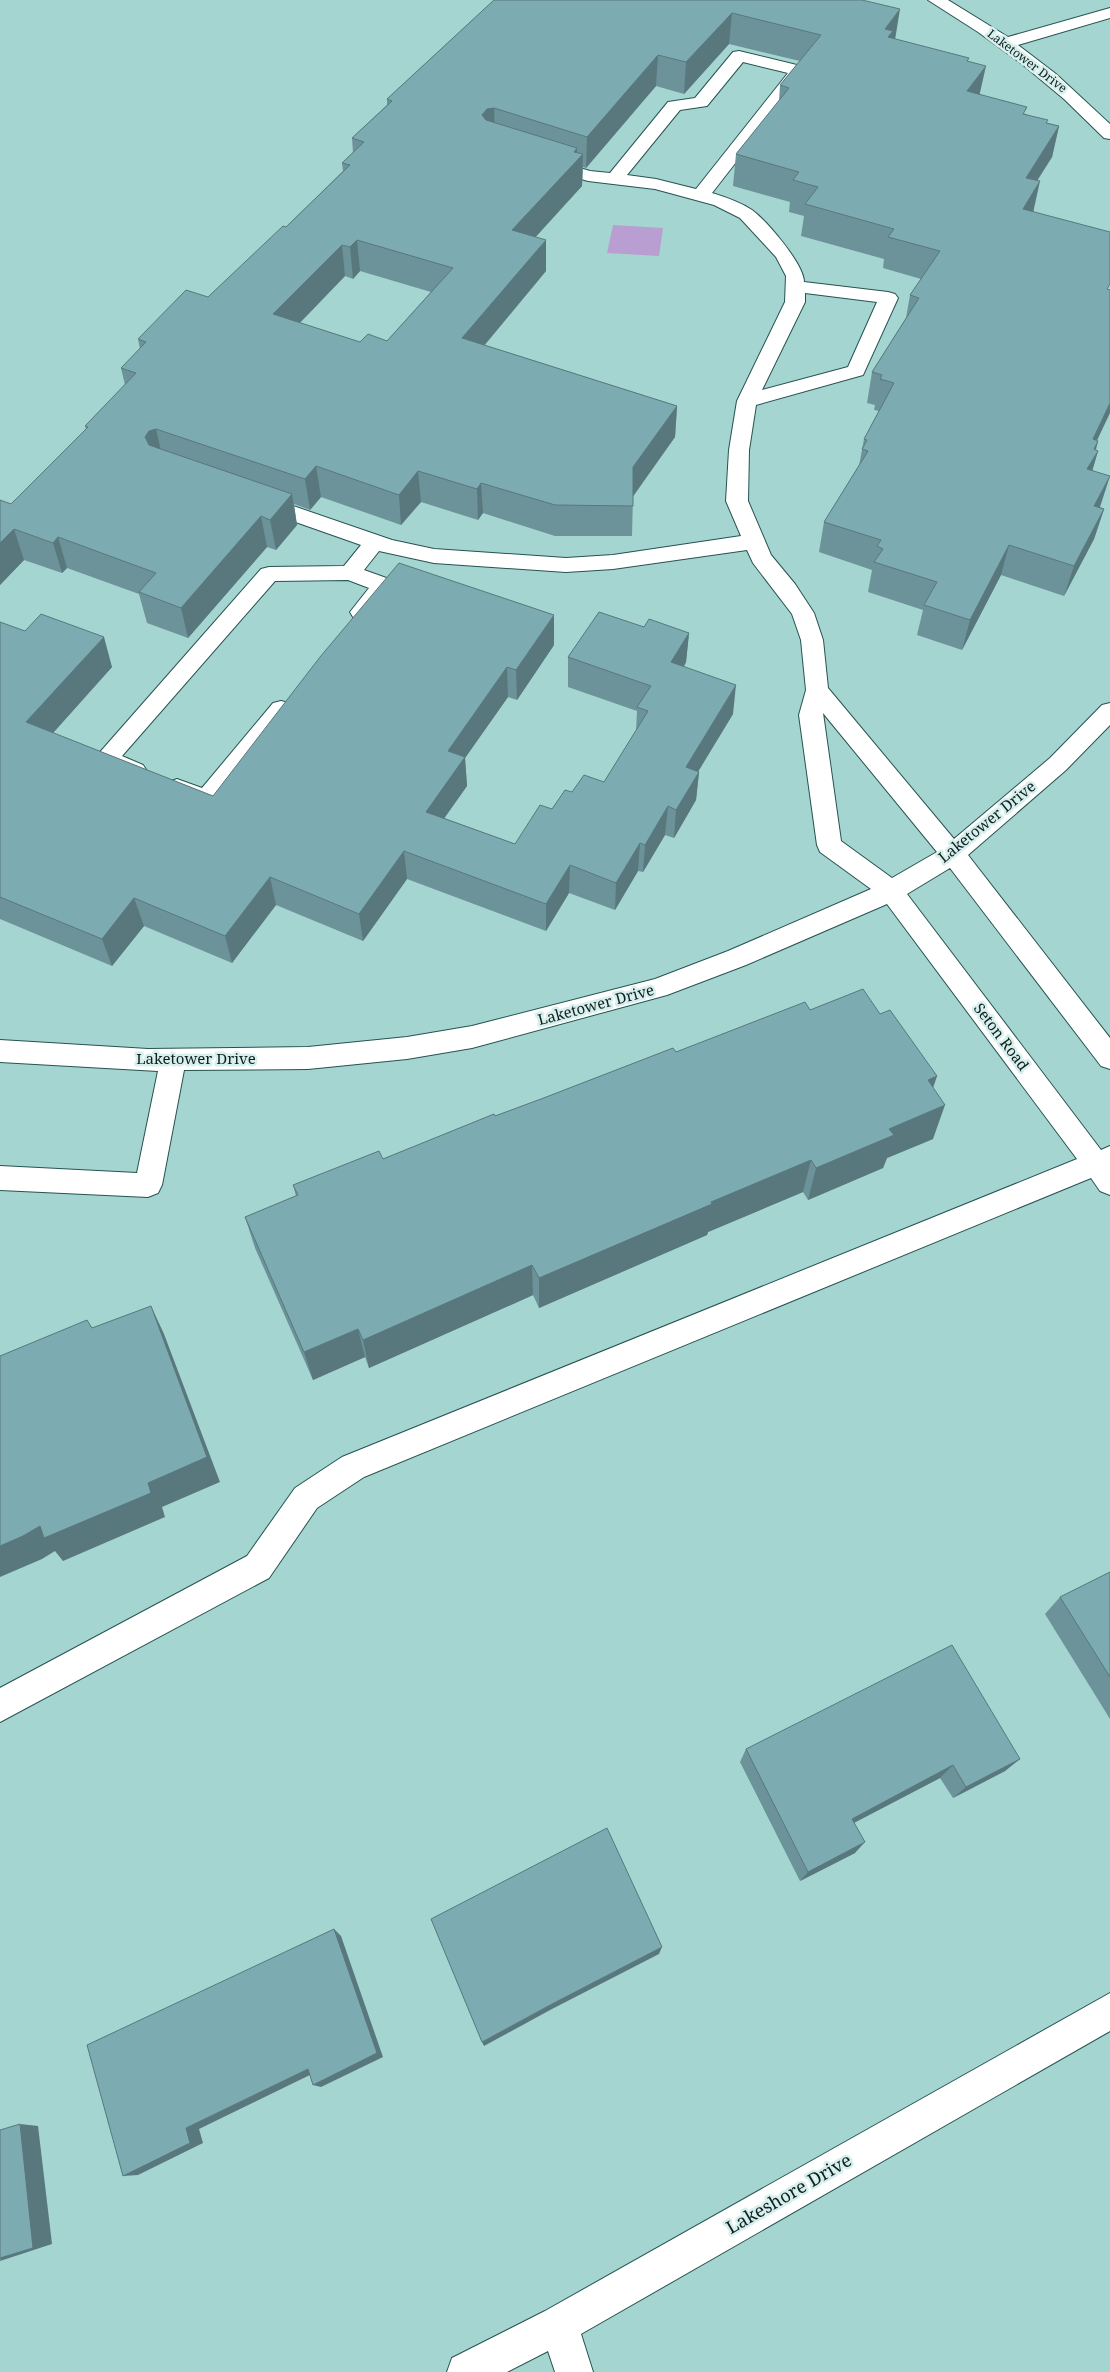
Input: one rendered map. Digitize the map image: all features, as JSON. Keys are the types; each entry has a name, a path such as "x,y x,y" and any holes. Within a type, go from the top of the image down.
{"street":[{"name":"Laketower Drive","path":"936,0 1006,43 1072,95 1110,134"},
{"path":"1006,43 1110,13"},
{"path":"615,179 674,106 701,102 739,56 799,71 700,196"},
{"path":"532,158 588,176 656,184 720,201 746,214 784,255 795,276 795,302 747,401 739,450 737,501 760,558 787,589 803,613 812,640 817,690 953,854 1110,1058"},
{"path":"747,401 856,371 888,298 795,286"},
{"path":"237,494 375,542 434,556 566,565 613,562 754,542"},
{"path":"350,573 375,542"},
{"path":"295,693 206,800 106,759 269,574 350,573 384,585 346,631"},
{"name":"Seton Road","path":"817,690 811,715 829,845 891,891 1105,1169"},
{"name":"Laketower Drive","path":"0,1051 173,1060 308,1058 407,1048 472,1037 658,988 737,958 891,891 953,854 1058,764 1110,711"},
{"path":"0,1178 148,1185 173,1060"},
{"path":"0,1706 258,1567 306,1498 352,1467 1105,1169"},
{"name":"Lakeshore Drive","path":"466,2372 559,2326 1110,2011"},
{"path":"559,2326 574,2372"}],"shaded area":[{"path":"613,225 663,228 659,256 607,253"}],"building":[{"path":"494,0 862,0 900,9 885,29 893,31 888,37 969,58 967,61 986,66 967,91 1027,107 1023,114 1048,120 1046,123 1059,126 1026,178 1040,181 1023,209 1110,232 1110,284 1107,289 1110,290 1110,403 1093,439 1098,441 1094,449 1098,451 1087,469 1110,476 1094,506 1104,509 1074,566 1009,545 970,620 924,605 937,582 874,562 883,549 877,546 881,540 824,522 868,451 862,449 867,440 864,439 894,383 880,379 882,375 872,372 919,298 910,295 940,251 888,237 894,229 805,204 818,187 793,180 799,172 736,154 789,88 780,85 821,35 732,13 686,62 658,55 587,137 494,108 487,109 482,115 486,120 577,148 574,152 583,154 512,230 546,240 462,338 677,406 633,467 633,506 555,505 481,483 477,489 418,471 399,495 316,466 305,479 156,429 149,431 145,437 149,445 292,494 270,520 261,516 181,608 139,592 156,573 58,537 53,543 14,529 0,543 0,500 11,504 88,427 85,426 136,373 121,368 146,342 138,339 186,290 208,297 283,226 286,227 350,165 342,163 364,142 352,138 392,101 387,99","holes":["357,240 453,268 387,341 368,334 360,342 273,314 342,245 350,247"]},
{"path":"399,563 554,615 516,670 507,667 448,751 465,757 426,812 515,844 540,805 552,809 565,790 572,792 584,775 604,782 648,711 637,707 651,686 568,657 599,612 644,627 649,619 689,633 671,662 736,685 686,767 699,772 676,810 668,806 645,845 640,843 616,883 570,865 546,904 404,851 359,914 270,877 225,936 134,898 102,939 0,897 0,622 25,631 41,614 104,637 26,722 213,796 320,657"},
{"path":"863,989 880,1014 890,1010 937,1076 928,1080 945,1105 889,1129 894,1135 816,1168 811,1160 539,1278 532,1265 363,1340 358,1329 304,1352 245,1217 298,1195 293,1185 379,1151 383,1159 494,1114 495,1116 673,1048 676,1052 805,1002 810,1010"},
{"path":"151,1306 207,1457 148,1483 151,1493 44,1538 40,1526 0,1546 0,1356 87,1320 92,1328"},
{"path":"1110,1572 1110,1677 1060,1597"},
{"path":"952,1645 1020,1759 966,1787 953,1765 852,1819 865,1842 808,1872 746,1749"},
{"path":"607,1828 662,1947 482,2042 431,1919"},
{"path":"334,1929 377,2053 313,2085 308,2069 186,2128 190,2143 123,2176 87,2045"},
{"path":"20,2124 33,2248 0,2258 0,2130"}]}
